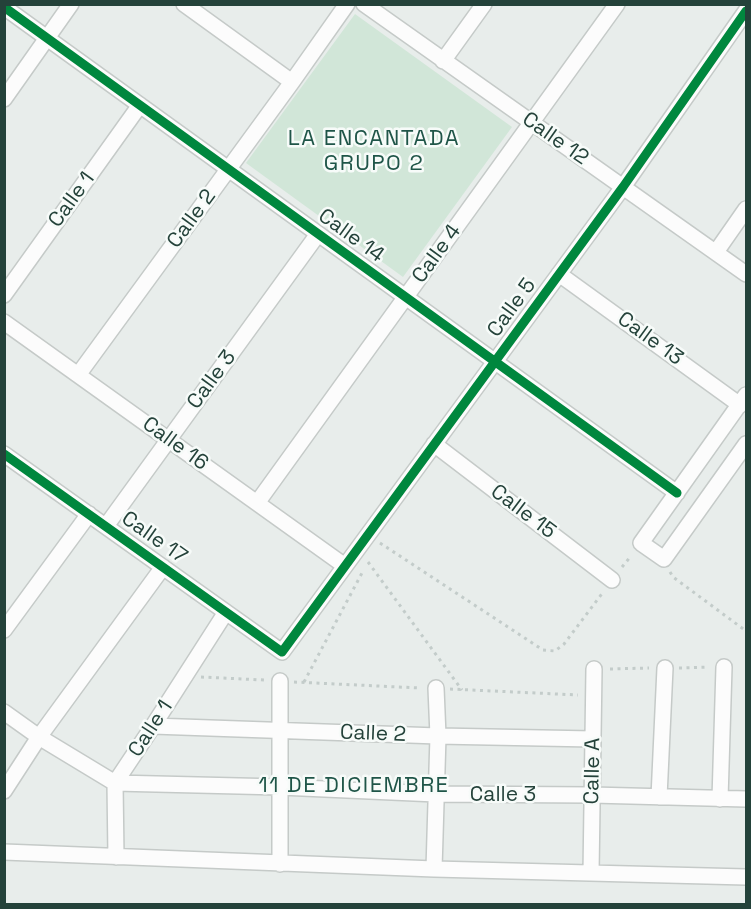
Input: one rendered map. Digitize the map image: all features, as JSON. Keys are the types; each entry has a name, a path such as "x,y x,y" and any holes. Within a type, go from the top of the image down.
{"street":[{"path":"4,99 70,4"},
{"path":"184,4 292,82"},
{"name":"Calle 2","path":"78,375 347,4"},
{"name":"Calle 12","path":"364,4 747,274"},
{"path":"443,61 484,4"},
{"name":"Calle 4","path":"257,503 617,4"},
{"name":"Calle 14","path":"4,7 677,493"},
{"name":"Calle 5","path":"282,652 623,187 747,11"},
{"name":"Calle 1","path":"4,295 140,105"},
{"path":"716,252 747,210"},
{"name":"Calle 3","path":"106,526 318,234"},
{"name":"Calle 13","path":"559,274 743,400"},
{"name":"Calle 16","path":"4,322 345,566"},
{"path":"743,400 642,543 664,559 747,444"},
{"name":"Calle 15","path":"434,444 612,580"},
{"name":"Calle 17","path":"7,462 89,514 282,652"},
{"path":"4,630 89,514"},
{"path":"4,791 39,737 163,567"},
{"name":"Calle 1","path":"115,783 226,612"},
{"path":"720,799 724,667"},
{"path":"659,797 665,668"},
{"name":"Calle A","path":"591,873 594,669"},
{"path":"280,681 280,864"},
{"path":"434,869 438,736 436,688"},
{"path":"4,711 39,737 115,783 117,857"},
{"name":"Calle 2","path":"153,726 593,739"},
{"name":"Calle 3","path":"115,783 436,794 747,799"},
{"path":"4,852 280,864 747,877"}],"path":[{"path":"368,536 543,650 555,651 564,644 642,543"},
{"path":"368,562 462,690"},
{"path":"304,682 362,572"},
{"path":"673,578 747,631"},
{"path":"185,677 594,696"}],"green space":[{"path":"355,14 512,127 403,277 246,163"}],"cycle path":[{"path":"4,7 677,493"},
{"path":"4,454 282,652 623,187 746,11"}],"district":[{"name":"LA ENCANTADA GRUPO 2","path":"374,152"},
{"name":"11 DE DICIEMBRE","path":"354,786"}]}
